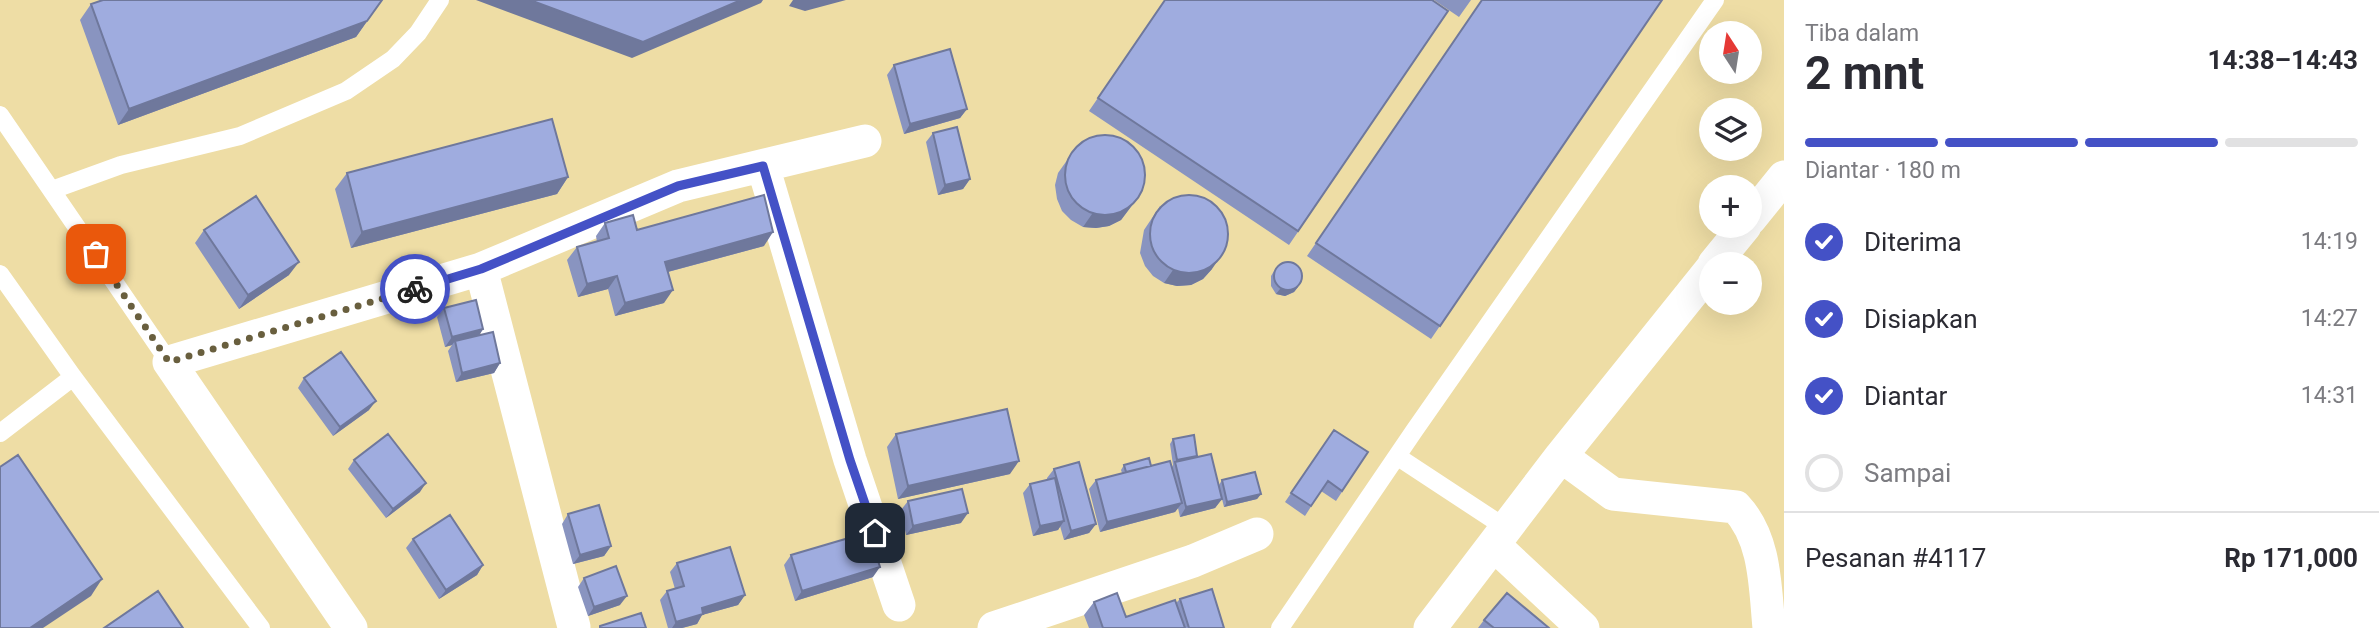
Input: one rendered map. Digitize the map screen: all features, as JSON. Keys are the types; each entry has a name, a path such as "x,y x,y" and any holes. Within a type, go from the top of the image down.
{"street":[{"path":"351,628 169,362 481,269 678,186 864,141"},
{"path":"763,166 850,460 899,605"},
{"path":"1762,204 1784,177"},
{"path":"1724,252 1735,238"},
{"path":"481,269 574,626"},
{"path":"1430,628 1561,456 1699,284"},
{"path":"1561,456 1613,494 1736,507 1748,520 1763,561 1769,628"},
{"path":"994,628 1060,617 1257,534"},
{"path":"1500,536 1583,628"}],"lane":[{"path":"52,190 121,165 240,136 346,91 393,59 418,33 440,0"},
{"path":"1280,628 1715,0"},
{"path":"0,115 169,362"},
{"path":"0,274 73,377 261,628"},
{"path":"0,433 73,377"},
{"path":"1398,457 1500,536"}],"building":[{"path":"103,0 382,0 367,21 129,109 91,4"},
{"path":"530,0 741,0 643,42"},
{"path":"1165,0 1432,0 1448,11 1298,231 1098,98"},
{"path":"1482,0 1662,0 1440,326 1316,243"},
{"path":"950,49 967,109 910,124 894,65"},
{"path":"552,119 568,177 362,232 347,173"},
{"path":"957,127 970,179 945,185 933,133"},
{"path":"1105,135 1120,138 1133,147 1142,160 1145,175 1142,190 1133,203 1120,212 1105,215 1090,212 1077,203 1068,190 1065,175 1068,160 1077,147 1090,138"},
{"path":"764,195 773,232 665,262 673,290 625,303 617,276 587,284 577,247 609,238 605,223 633,215 637,230"},
{"path":"1189,195 1204,198 1221,212 1228,234 1225,249 1211,266 1189,273 1174,270 1157,256 1150,234 1153,219 1167,202"},
{"path":"256,196 299,262 248,295 204,230"},
{"path":"1288,262 1298,266 1302,276 1298,286 1288,290 1278,286 1274,276 1278,266"},
{"path":"476,300 483,329 452,337 444,308"},
{"path":"493,332 500,363 462,373 455,341"},
{"path":"341,352 376,401 340,427 304,378"},
{"path":"1007,409 1019,461 908,486 896,434"},
{"path":"1334,430 1368,452 1342,491 1328,481 1311,506 1291,493"},
{"path":"388,434 426,483 393,509 354,460"},
{"path":"1194,435 1197,456 1177,460 1173,439"},
{"path":"1211,454 1222,499 1186,507 1175,462"},
{"path":"18,455 102,579 30,628 0,628 0,467"},
{"path":"1149,458 1151,466 1126,472 1124,465"},
{"path":"1170,461 1182,503 1107,522 1096,480"},
{"path":"1079,462 1096,524 1071,531 1054,469"},
{"path":"1255,472 1261,494 1227,502 1222,480"},
{"path":"1055,478 1064,521 1040,526 1030,484"},
{"path":"962,489 968,513 913,526 908,501"},
{"path":"599,505 611,546 580,555 568,514"},
{"path":"450,515 483,565 446,590 413,539"},
{"path":"869,532 880,567 802,591 791,555"},
{"path":"730,547 745,595 702,608 703,614 676,622 667,591 684,586 677,563"},
{"path":"616,566 627,596 594,607 584,578"},
{"path":"1212,589 1224,628 1189,628 1180,599"},
{"path":"158,591 183,628 104,628"},
{"path":"1117,593 1126,617 1175,600 1185,628 1103,628 1094,602"},
{"path":"1507,593 1549,628 1494,628 1484,620"},
{"path":"641,613 646,628 600,628 600,626"}],"way so far":[{"path":"96,254 169,362 415,289"}],"route":[{"path":"415,289 481,269 678,186 763,166 850,460 875,533"}]}
